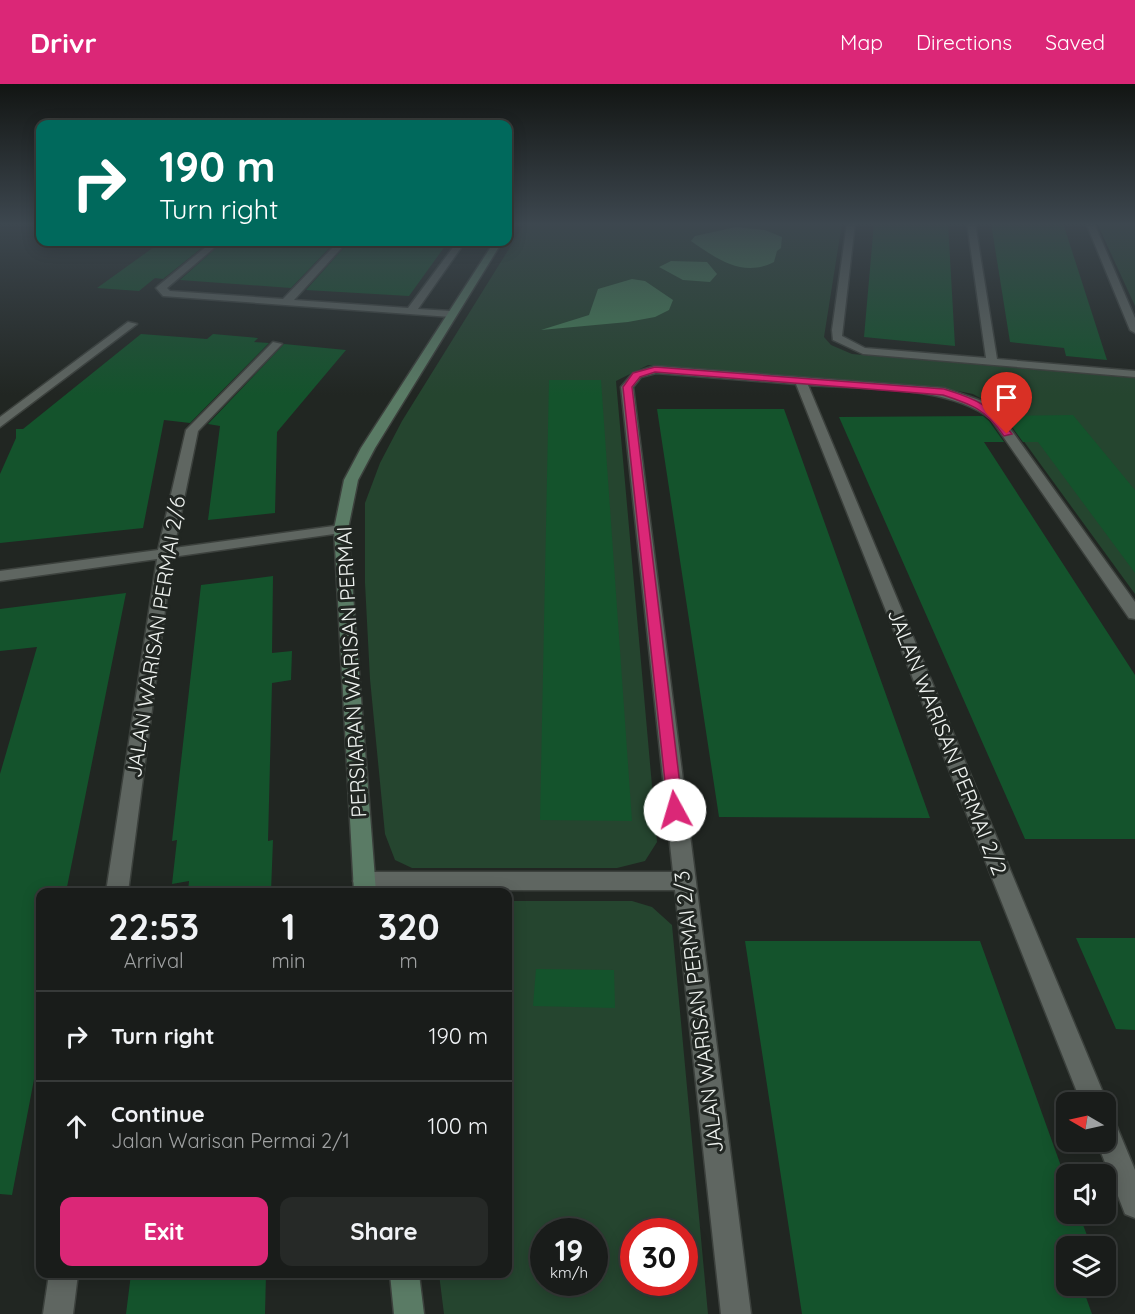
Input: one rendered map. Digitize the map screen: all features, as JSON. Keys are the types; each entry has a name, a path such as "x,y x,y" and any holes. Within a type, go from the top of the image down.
{"street":[{"path":"170,280 161,288 167,294 451,314"},
{"path":"286,302 306,280"},
{"path":"411,311 433,280"},
{"name":"PERSIARAN WARISAN PERMAI","path":"365,886 341,529 351,480 359,464 473,280"},
{"path":"844,280 837,338 863,351 1135,374"},
{"path":"980,280 992,361"},
{"path":"1114,280 1135,330"},
{"path":"0,423 132,324"},
{"name":"JALAN WARISAN PERMAI 2/6","path":"118,888 165,553 192,430 277,344"},
{"name":"JALAN WARISAN PERMAI 2/3","path":"736,1314 683,880 627,387 637,375 655,369 801,382"},
{"path":"801,382 944,392 981,405 995,416 1135,614"},
{"name":"JALAN WARISAN PERMAI 2/2","path":"801,382 1090,1092"},
{"path":"0,576 341,529"},
{"path":"365,886 683,880"},
{"path":"1114,1152 1135,1204"},
{"path":"58,1314 63,1278"},
{"path":"406,1278 410,1314"}],"shaded area":[{"path":"489,280 833,280 824,337 831,345 852,354 1135,378 1135,594 1001,410 973,394 943,388 648,365 616,381 657,842 645,861 617,868 412,868 395,860 385,834 370,679 365,583 365,503 380,463 402,421"},
{"path":"627,280 641,280 673,300 669,310 655,317 628,322 541,330 589,315 598,289"},
{"path":"1123,280 1135,280 1135,306"},
{"path":"512,901 632,901 652,907 672,925 708,1314 444,1314 440,1278 512,1278"}],"building":[{"path":"108,280 152,280 139,291 97,288"},
{"path":"186,280 298,280 291,288"},
{"path":"315,280 420,280 409,296 306,290"},
{"path":"869,280 951,280 955,346 864,337"},
{"path":"1000,280 1081,280 1107,360 1066,356 1064,348 1010,342"},
{"path":"141,334 207,339 213,334 258,338 254,342 269,343 190,423 164,420 143,528 0,543 0,474 16,438 16,429 23,429"},
{"path":"284,344 346,350 277,432 275,513 208,520 220,426 208,424"},
{"path":"549,380 601,380 632,821 540,820"},
{"path":"657,409 784,409 930,818 719,817"},
{"path":"1073,415 1135,490 1135,573 1038,442 1023,442 1004,416"},
{"path":"983,416 1004,442 984,442 1135,675 1135,839 1025,839 839,417"},
{"path":"273,576 272,653 292,651 291,680 272,683 268,841 273,840 271,888 188,888 189,881 172,884 177,840 172,841 201,585"},
{"path":"126,593 67,888 36,888 36,1069 12,1195 0,1194 0,774 37,647 0,651 0,609"},
{"path":"1076,938 1135,938 1135,1030 1116,1029"},
{"path":"745,941 980,941 1060,1164 1056,1164 1056,1224 1083,1224 1087,1236 1056,1236 1056,1296 1086,1296 1092,1314 802,1314"},
{"path":"536,969 614,970 615,1008 533,1006"},
{"path":"130,1278 266,1278 265,1314 126,1314"}],"route":[{"path":"675,810 627,387 637,375 655,369 944,392 981,405 995,416 1007,434"}]}
